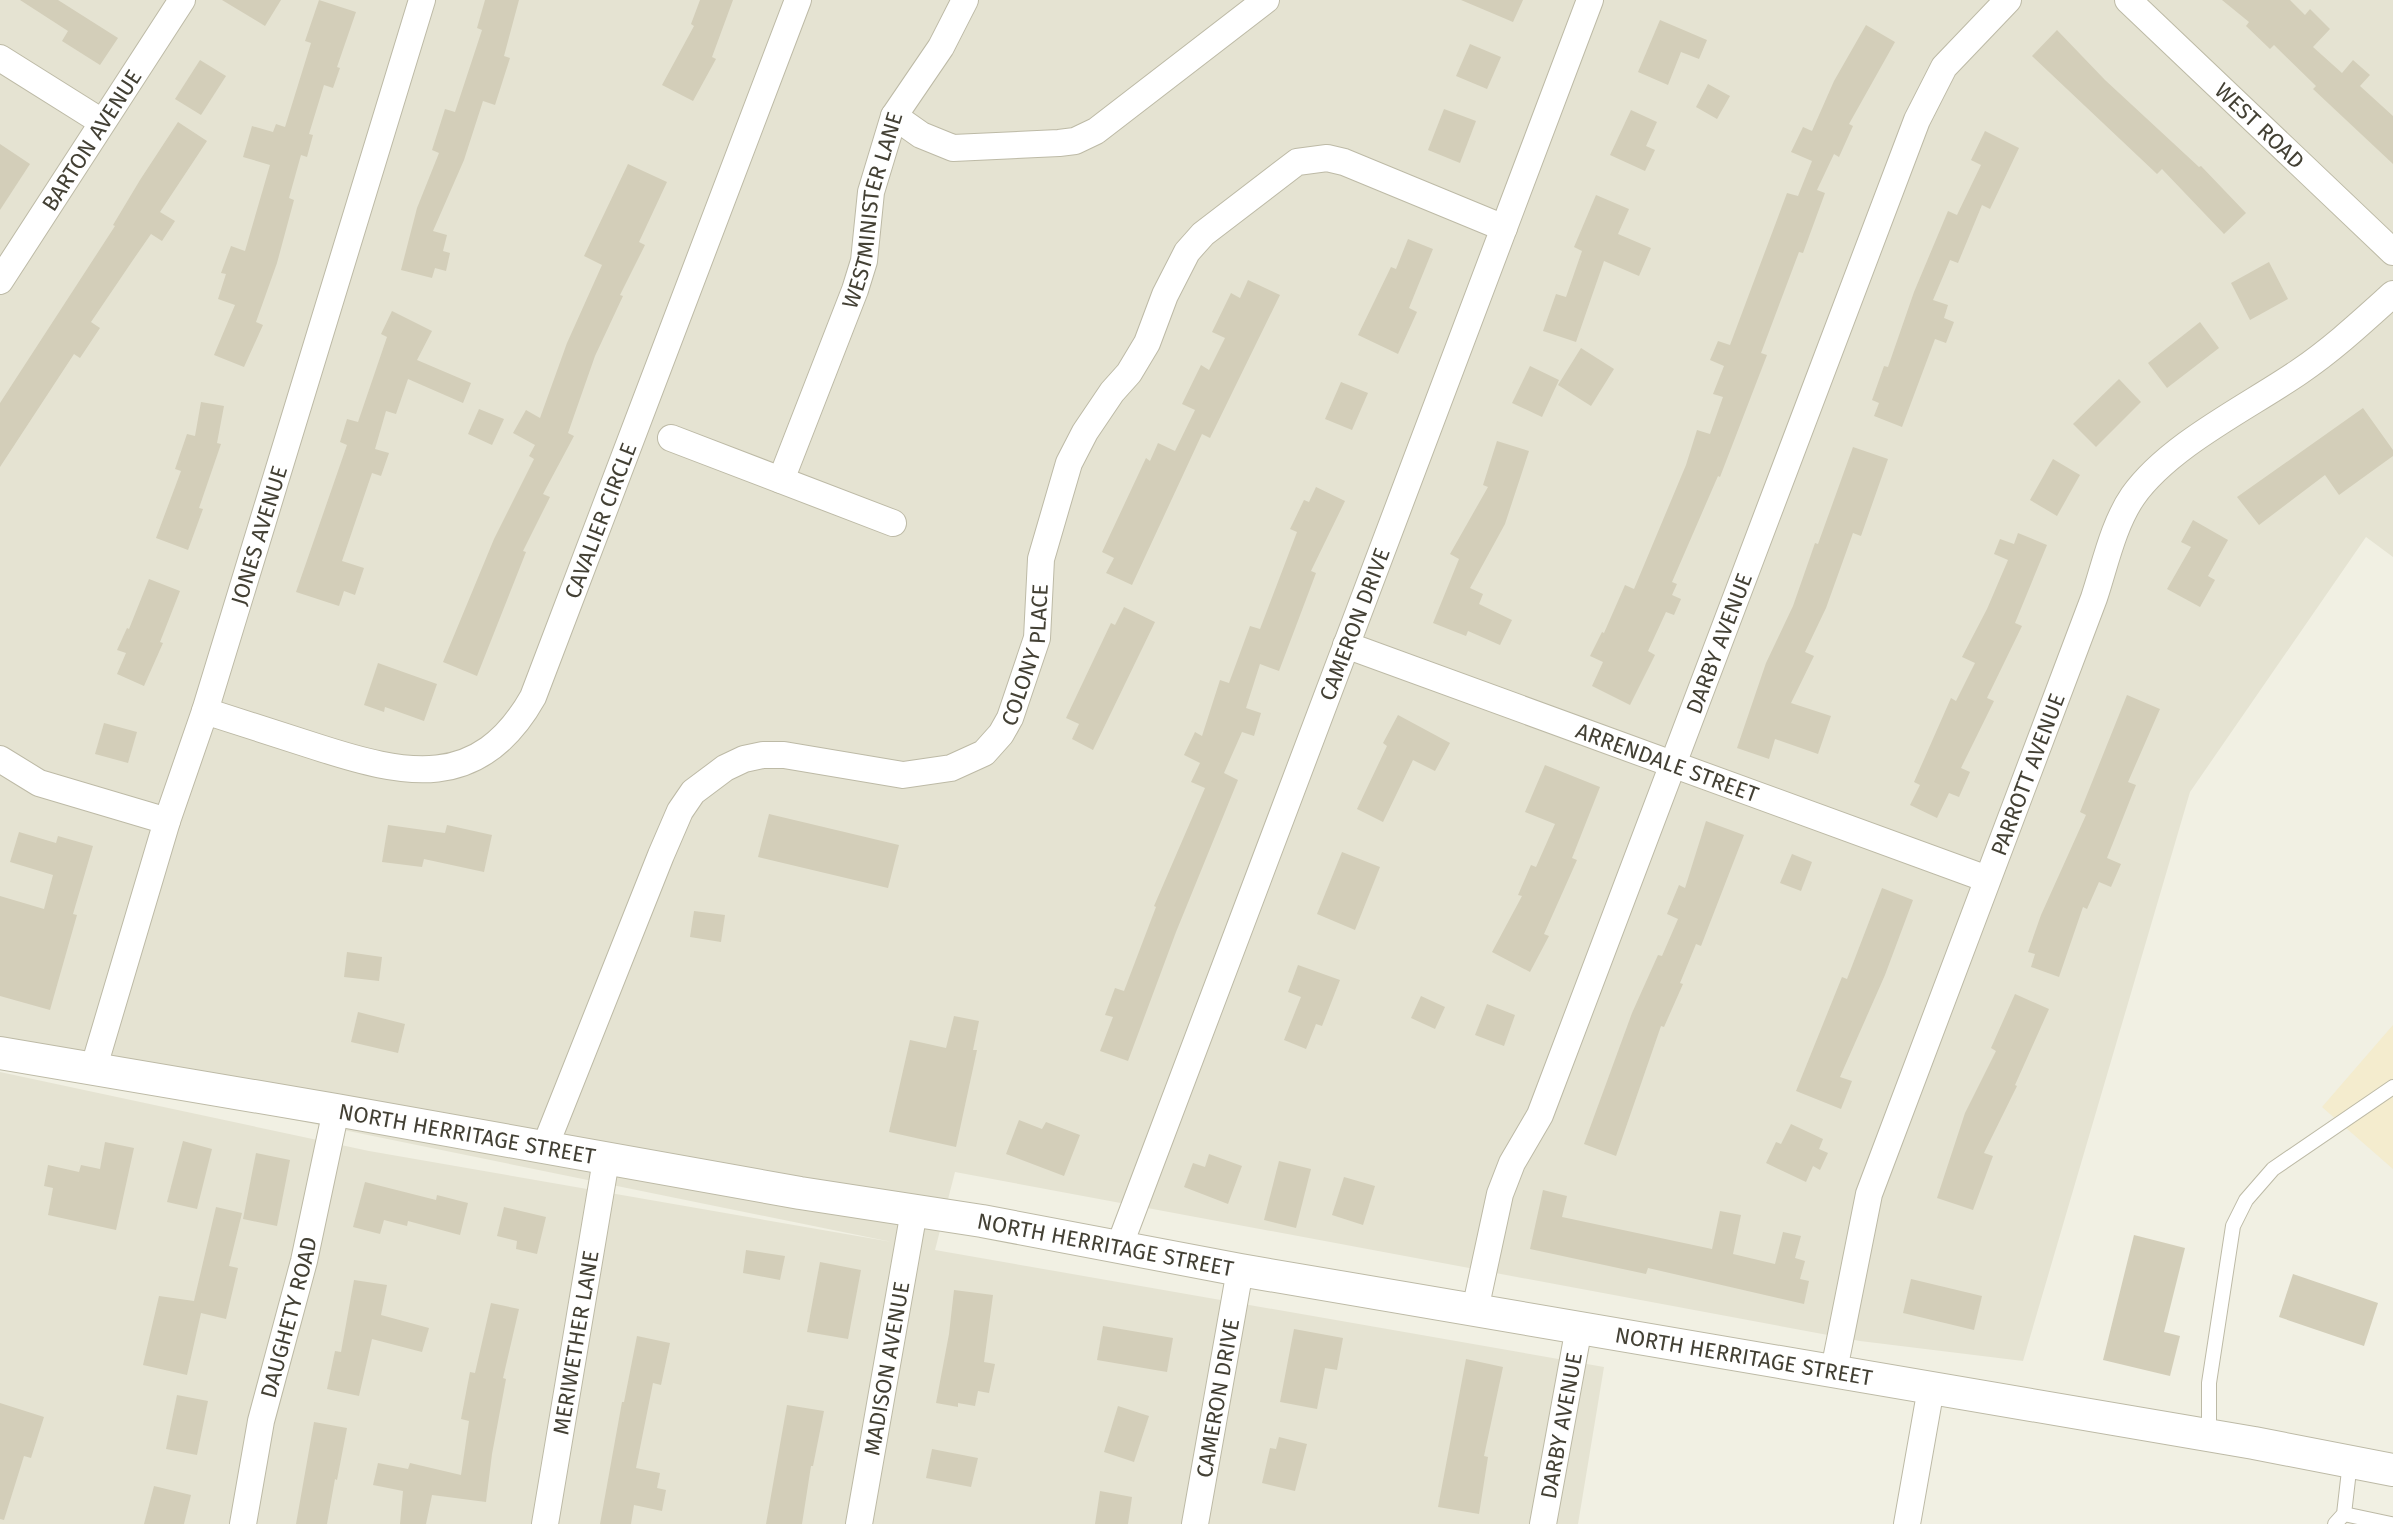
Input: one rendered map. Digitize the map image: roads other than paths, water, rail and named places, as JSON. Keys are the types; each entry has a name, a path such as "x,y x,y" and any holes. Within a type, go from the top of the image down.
{"street":[{"name":"BARTON AVENUE","path":"0,281 182,0"},
{"name":"JONES AVENUE","path":"93,1070 167,821 205,711 422,0"},
{"name":"CAVALIER CIRCLE","path":"205,711 369,763 415,771 468,760 507,734 533,697 798,0"},
{"path":"894,116 941,47 965,0"},
{"name":"WESTMINISTER LANE","path":"781,480 864,261 871,192 894,116 921,135 953,148 1075,141 1096,131 1266,0"},
{"name":"CAMERON DRIVE","path":"1119,1247 1590,0"},
{"name":"DARBY AVENUE","path":"1475,1310 1500,1194 1512,1163 1540,1115 1929,93 1944,67 2008,0"},
{"name":"WEST ROAD","path":"2128,0 2393,252"},
{"path":"0,58 102,122"},
{"name":"COLONY PLACE","path":"544,1149 661,855 680,811 693,792 725,768 763,755 784,755 903,775 928,773 968,762 984,753 1001,734 1022,685 1037,638 1041,559 1069,463 1085,432 1147,343 1176,270 1203,234 1297,162 1327,158 1344,162 1504,228"},
{"name":"PARROTT AVENUE","path":"1834,1370 1869,1194 2130,499 2162,465 2258,396 2298,373 2393,294"},
{"path":"671,438 893,523"},
{"name":"ARRENDALE STREET","path":"1346,645 1987,879"},
{"path":"0,759 39,783 167,821"},
{"name":"NORTH HERRITAGE STREET","path":"0,1053 1240,1270 1834,1370 2393,1470"},
{"name":"DAUGHETY ROAD","path":"243,1524 261,1421 304,1261 336,1110"},
{"name":"MERIWETHER LANE","path":"545,1524 606,1160"},
{"name":"MADISON AVENUE","path":"859,1524 914,1211"},
{"name":"CAMERON DRIVE","path":"1195,1524 1240,1270"},
{"name":"DARBY AVENUE","path":"1543,1524 1579,1327"},
{"path":"1907,1524 1931,1388"}],"lane":[{"path":"2210,1436 2209,1383 2233,1226 2246,1200 2273,1169 2393,1087"},
{"path":"2350,1462 2339,1519 2391,1524"}]}
